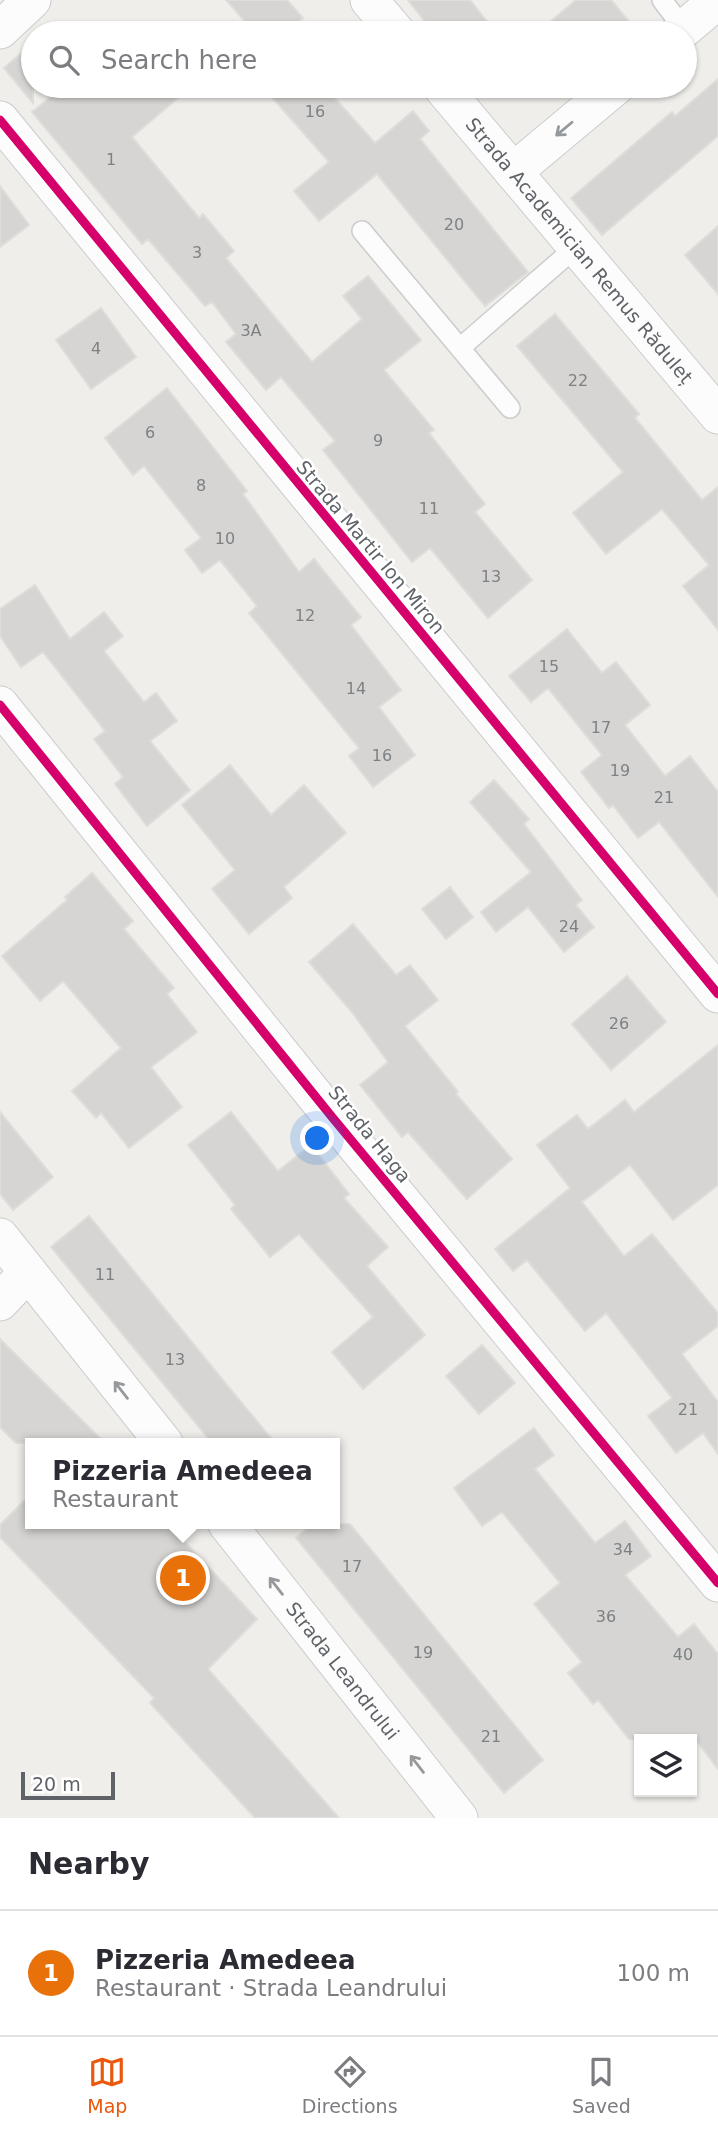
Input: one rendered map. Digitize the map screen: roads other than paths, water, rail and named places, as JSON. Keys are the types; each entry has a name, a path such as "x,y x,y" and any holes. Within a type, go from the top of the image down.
{"street":[{"path":"0,30 32,0"},
{"path":"369,0 387,21"},
{"path":"693,21 718,0"},
{"name":"Strada Academician Remus Răduleț","path":"451,98 718,415"},
{"path":"513,172 602,98"},
{"name":"Strada Martir Ion Miron","path":"0,120 718,994"},
{"name":"Strada Haga","path":"0,705 332,1116 718,1583"},
{"path":"0,1237 160,1438"},
{"path":"0,1302 28,1272"},
{"name":"Strada Leandrului","path":"231,1529 459,1818"}],"lane":[{"path":"662,0 675,21"},
{"path":"362,231 510,408"},
{"path":"460,348 576,247"}],"place":[{"name":"Pizzeria Amedeea","path":"183,1578"}]}
